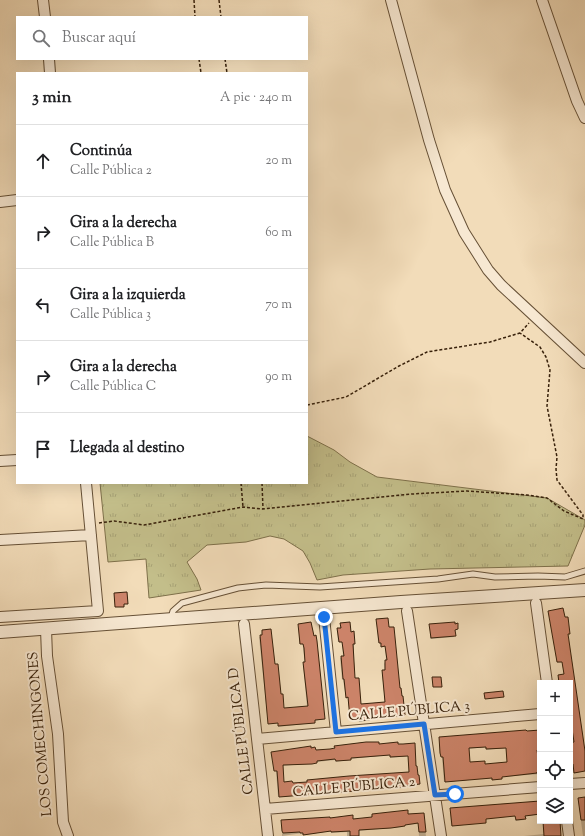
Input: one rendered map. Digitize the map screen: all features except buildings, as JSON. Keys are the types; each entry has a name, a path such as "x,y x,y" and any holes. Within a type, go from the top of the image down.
{"street":[{"path":"44,0 45,16"},
{"path":"391,0 429,140 445,190 454,212 475,252 488,270 535,317 585,363"},
{"path":"542,0 581,101 585,118"},
{"path":"49,60 50,72"},
{"path":"0,202 16,200"},
{"path":"0,461 16,460"},
{"path":"0,617 98,611 86,484"},
{"path":"0,540 91,531"},
{"path":"0,632 401,602 585,590"},
{"path":"536,603 547,680"},
{"path":"407,611 441,836"},
{"path":"324,617 336,732"},
{"name":"CALLE PÚBLICA D","path":"244,624 268,836"},
{"name":"LOS COMECHINGONES","path":"46,629 47,656 58,734 63,822 68,836"},
{"name":"CALLE PÚBLICA 3","path":"257,739 537,714"},
{"path":"573,784 585,783"},
{"name":"CALLE PÚBLICA 2","path":"265,809 537,787"},
{"path":"568,824 570,836"}],"lane":[{"path":"170,620 173,611 182,603 238,588 266,585 320,587 438,579 473,574 495,577 565,577 585,571"}],"path":[{"path":"194,0 195,16"},
{"path":"219,0 221,16"},
{"path":"199,60 201,72"},
{"path":"225,60 227,72"},
{"path":"308,405 346,397 399,366 427,352 490,342 520,333 535,317"},
{"path":"91,531 100,523 114,521 144,525 243,507 263,509 412,494 467,491 527,495 547,498 564,511 583,519 583,515 557,480 557,457 547,406 550,370 546,357 540,347 520,333"},
{"path":"241,484 243,507"},
{"path":"262,484 263,509"}],"green space":[{"path":"308,437 334,450 350,462 377,477 547,498 585,520 585,525 568,566 430,569 343,575 317,580 303,551 284,539 270,536 246,542 207,545 187,562 197,579 201,590 149,598 146,559 108,562 100,484 308,484"}],"route":[{"path":"324,617 336,732 424,724 435,795 455,794"}]}
